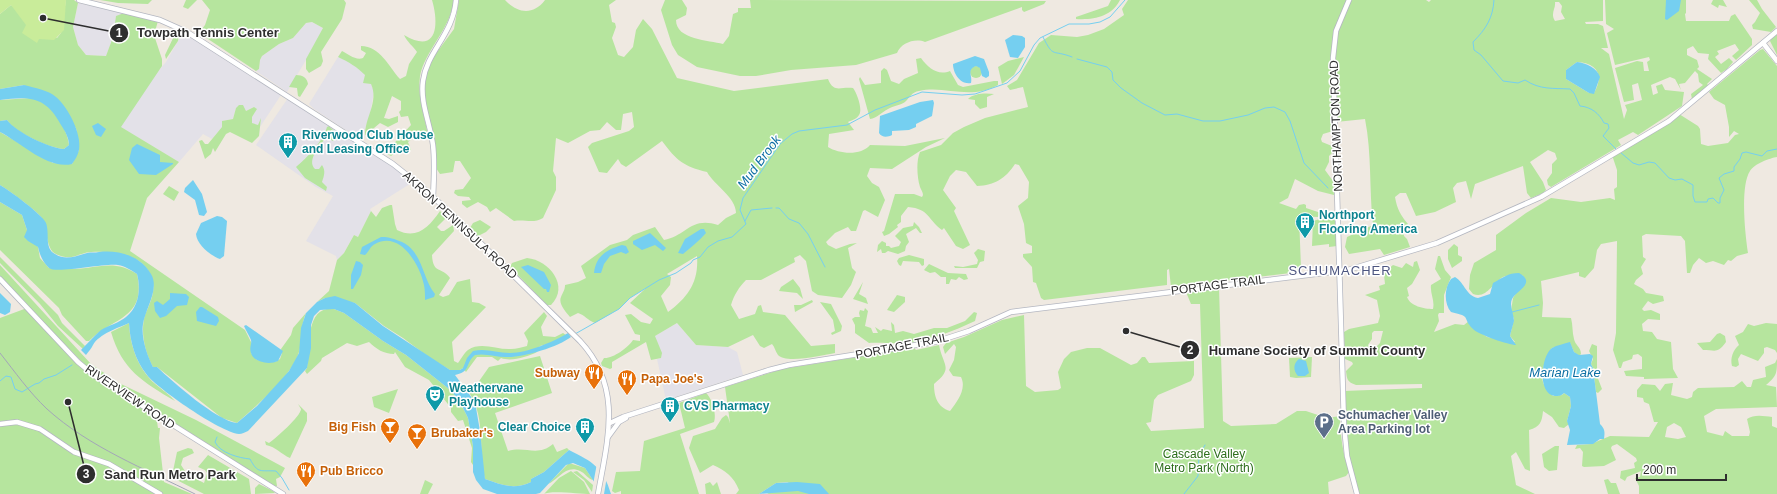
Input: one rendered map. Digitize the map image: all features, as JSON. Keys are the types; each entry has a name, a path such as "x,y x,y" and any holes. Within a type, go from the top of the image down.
{"main road":[{"name":"AKRON PENINSULA ROAD","path":"79,0 160,20 187,32 370,148 409,176 433,197 575,337 592,357 603,380 608,396 610,423 598,494"},
{"path":"433,197 434,156 423,100 423,81 429,61 452,22 456,0"},
{"name":"NORTHAMPTON ROAD","path":"1349,0 1337,26 1333,46 1346,446 1357,494"},
{"name":"PORTAGE TRAIL","path":"610,423 632,414 781,367 935,342 964,332 1003,315 1020,310 1340,271 1427,246 1470,230 1541,197 1624,148 1679,114 1777,31"},
{"path":"1763,43 1777,61"},
{"name":"RIVERVIEW ROAD","path":"0,279 86,369 218,455 283,494"},
{"path":"607,438 619,422 632,414"},
{"path":"0,424 17,422 40,429 74,452 106,463 160,494"}],"shaded area":[{"path":"78,3 124,13 117,20 106,56 86,55 78,45 73,27"},
{"path":"312,22 323,28 316,43 287,92 256,71 259,69 262,56 279,44 293,38 306,23"},
{"path":"183,32 281,95 260,127 261,119 258,125 252,124 252,117 256,109 254,107 246,111 236,108 233,119 222,121 222,127 212,139 203,134 179,162 120,127 152,78 166,62"},
{"path":"338,57 352,63 361,71 365,75 366,83 371,84 374,91 370,115 361,140 314,109 309,104"},
{"path":"288,98 407,176 413,182 370,209 371,211 358,237 354,235 344,253 337,260 336,256 306,241 333,196 316,187 256,145"},
{"path":"677,323 696,345 728,347 737,352 743,375 666,400 657,359 661,358 655,336"}],"green space":[{"path":"0,0 66,0 64,30 54,40 39,39 37,43 22,33 26,25 11,5 0,14"},
{"path":"66,0 74,0 78,3 73,27 78,45 86,55 106,56 113,37 116,16 124,13 158,21 154,35 162,59 162,66 121,127 179,162 147,198 130,251 245,330 251,342 251,353 257,360 275,362 280,359 282,353 281,349 291,335 293,328 306,313 299,352 289,371 272,390 237,423 222,418 157,367 153,367 144,342 143,328 145,315 153,291 153,283 150,273 144,265 137,260 119,253 91,252 70,257 56,254 50,248 41,217 28,205 0,185 0,132 53,163 72,164 79,150 76,128 24,85 0,89 0,14 11,5 57,38 61,33"},
{"path":"100,0 152,0 148,4 118,3"},
{"path":"186,0 197,0 188,9 183,7"},
{"path":"202,0 344,0 346,3 342,19 321,52 323,61 321,66 309,73 306,69 306,59 323,28 312,22 306,23 293,38 279,44 262,56 259,69 256,71 199,33 205,25 210,10"},
{"path":"432,0 454,0 448,21 427,57 420,76 420,99 428,136 421,132 408,142 411,150 408,151 403,147 391,156 385,153 411,125 408,116 401,117 399,112 401,110 401,101 392,96 384,118 389,119 398,116 398,122 388,127 380,123 368,133 370,136 365,135 367,122 373,103 373,91 371,84 363,83 365,75 353,65 338,57 342,51 355,58 363,58 366,53 361,50 361,46 368,47 374,49 384,58 400,79 406,76 409,64 417,52 404,35 415,40 424,41 430,39 435,27"},
{"path":"459,0 505,0 515,8 525,11 535,9 545,0 616,0 609,5 612,22 615,23 616,27 612,38 618,55 624,57 633,47 636,30 643,19 652,29 677,78 734,91 828,79 830,84 835,88 853,88 859,102 860,109 860,113 857,118 848,122 854,130 829,134 828,147 838,151 850,153 866,149 870,145 905,146 945,138 926,147 892,169 870,168 867,176 872,183 879,187 885,200 878,217 865,210 863,211 856,231 851,231 848,227 835,233 826,242 828,245 836,249 857,243 848,248 852,268 856,272 851,285 842,298 818,295 812,291 806,261 800,255 794,258 795,262 761,280 746,280 735,295 731,305 739,319 755,314 758,306 761,305 763,312 785,315 811,346 835,344 835,353 796,359 782,358 778,355 772,344 764,348 760,346 753,335 728,347 696,345 677,323 655,336 662,353 661,358 651,360 646,342 612,362 612,368 610,369 602,366 601,363 604,358 611,357 620,352 633,340 640,341 640,335 635,334 625,315 631,314 641,322 650,324 653,319 630,303 646,288 630,298 619,309 595,323 578,313 570,317 566,313 560,300 565,285 578,282 586,278 581,266 610,245 627,240 633,235 655,227 664,240 672,238 701,223 718,225 726,218 736,213 735,207 729,196 714,182 707,172 681,162 662,141 626,167 621,164 618,159 607,173 599,172 588,147 592,143 629,131 634,127 632,112 623,114 621,130 616,130 607,122 600,130 590,131 568,143 556,138 553,171 556,177 556,190 543,218 536,221 514,221 496,208 490,212 487,207 478,202 467,208 462,204 462,201 471,200 469,197 458,196 454,193 455,190 463,189 471,178 460,161 455,161 453,172 440,174 436,168 423,88 429,63 454,29","holes":["697,256 696,274 691,288 681,301 668,312 661,296 670,285 671,277 667,274"]},
{"path":"665,0 682,0 687,8 686,15 676,20 677,27 681,32 694,38 723,44 729,36 733,14 738,12 738,8 751,8 750,0 1046,1 1044,4 1024,12 1022,7 925,42 909,42 902,46 897,53 856,65 791,70 756,76 740,76 697,67 678,55 672,45 661,10"},
{"path":"1111,0 1120,0 1107,14 1089,19 1076,19 1076,17 1108,6"},
{"path":"1128,0 1426,0 1429,2 1431,0 1603,0 1603,21 1585,22 1586,24 1598,24 1603,26 1608,48 1601,48 1609,54 1624,119 1627,110 1625,105 1642,100 1638,83 1632,85 1634,100 1624,102 1615,68 1637,61 1643,62 1644,71 1649,71 1647,62 1650,60 1649,57 1615,65 1607,33 1614,29 1606,24 1605,0 1686,0 1686,21 1729,21 1731,16 1735,14 1752,39 1752,45 1736,60 1732,56 1739,50 1735,44 1717,51 1719,54 1715,57 1721,64 1729,58 1733,62 1721,73 1708,59 1709,54 1698,53 1693,46 1687,49 1687,55 1697,60 1699,67 1697,69 1712,79 1707,84 1709,86 1692,99 1691,94 1703,85 1699,82 1698,74 1695,71 1685,83 1679,84 1681,90 1675,79 1670,77 1651,85 1653,95 1658,93 1656,86 1662,84 1665,90 1684,92 1682,106 1638,135 1633,132 1618,140 1621,145 1551,187 1548,185 1547,180 1552,173 1552,164 1557,159 1555,153 1548,150 1530,162 1543,182 1546,190 1543,193 1531,198 1527,193 1523,166 1475,184 1471,199 1466,181 1457,183 1453,188 1456,202 1435,212 1416,216 1406,193 1400,193 1395,197 1400,212 1408,224 1404,231 1404,236 1410,247 1384,255 1380,249 1349,254 1345,247 1347,237 1373,225 1369,145 1365,119 1336,122 1333,131 1323,134 1321,139 1322,142 1332,146 1332,153 1329,156 1329,162 1325,170 1333,181 1334,195 1318,191 1295,179 1288,198 1279,203 1296,209 1299,205 1304,204 1306,205 1306,208 1321,213 1318,217 1299,216 1301,268 1299,272 1171,287 1169,269 1167,270 1167,285 1044,300 1041,298 1036,283 1033,282 1032,267 1023,257 1023,254 1032,253 1032,246 1026,243 1024,224 1018,206 1028,198 1029,182 1019,165 1015,164 1007,174 994,183 989,184 977,186 966,172 956,170 950,176 943,190 956,208 954,211 970,245 963,249 956,246 944,228 942,230 928,215 915,208 908,207 901,216 901,222 897,225 898,227 884,236 882,232 884,231 895,194 914,194 922,197 923,195 919,183 917,164 920,152 941,145 953,133 985,118 1028,107 1023,87 1010,90 1007,86 1017,80 1039,43 1051,35 1077,37 1088,35 1104,29 1124,15 1122,9","holes":["1555,2 1559,2 1562,6 1561,12 1565,19 1555,21 1553,16","1577,62 1590,65 1597,72 1599,81 1594,93 1589,93 1566,79 1566,70"]},
{"path":"1713,0 1723,0 1727,7 1719,5 1718,8 1711,4"},
{"path":"1749,0 1757,0 1776,27 1771,32 1753,29 1752,25 1760,13"},
{"path":"176,32 179,36 178,41 166,59 165,55"},
{"path":"1777,33 1777,55 1770,41"},
{"path":"1763,49 1777,66 1777,157 1766,160 1752,168 1747,178 1744,210 1748,253 1737,256 1731,261 1728,260 1724,265 1713,261 1706,263 1699,258 1693,265 1690,273 1687,273 1685,241 1681,236 1646,234 1642,236 1643,257 1646,259 1641,267 1643,274 1634,284 1643,289 1646,293 1663,296 1664,301 1653,304 1648,301 1642,309 1644,311 1651,310 1660,314 1660,320 1648,319 1642,324 1643,331 1652,332 1657,339 1671,342 1673,369 1678,378 1644,379 1644,377 1626,376 1624,371 1642,369 1642,357 1638,354 1633,355 1632,359 1623,362 1621,368 1619,368 1613,350 1616,333 1617,241 1601,244 1597,250 1594,268 1585,278 1579,276 1579,272 1541,281 1543,303 1542,317 1571,318 1574,339 1581,354 1579,356 1574,352 1570,343 1552,348 1543,370 1542,379 1546,388 1553,396 1562,395 1564,393 1570,397 1571,406 1567,421 1569,424 1564,428 1559,427 1552,417 1543,411 1540,424 1529,430 1530,471 1525,469 1516,452 1511,456 1516,485 1535,494 1357,494 1347,456 1344,391 1422,388 1422,384 1356,385 1351,383 1347,378 1346,371 1353,364 1345,359 1344,332 1349,329 1378,323 1380,316 1377,300 1365,295 1380,290 1379,286 1385,284 1383,266 1388,269 1393,265 1402,268 1406,263 1413,267 1414,262 1417,261 1420,270 1412,284 1407,288 1409,296 1407,297 1414,305 1422,308 1433,309 1431,285 1441,279 1435,269 1438,256 1440,256 1445,270 1451,277 1444,295 1444,313 1439,313 1439,321 1434,332 1455,324 1464,325 1469,321 1469,324 1487,337 1515,342 1510,336 1514,319 1511,311 1513,298 1525,279 1522,275 1510,275 1503,277 1489,290 1482,294 1473,294 1469,289 1470,275 1474,263 1496,250 1496,235 1526,213 1551,198 1581,202 1610,198 1615,200 1614,189 1617,187 1617,170 1612,155 1679,114 1698,126 1700,129 1701,144 1708,146 1728,143 1735,135 1739,134 1734,131 1729,137 1729,127 1725,105 1714,99 1709,92","holes":["1374,331 1383,331 1380,343 1374,349 1368,345 1372,339 1372,333"]},
{"path":"1024,57 1014,75 1002,84 998,67 1008,61"},
{"path":"921,58 930,68 937,72 950,71 958,85 963,87 994,81 998,81 998,85 987,90 977,92 929,90 917,92 905,102 870,119 859,79 860,77 865,85 881,83 881,71 884,68 887,70 891,81 899,84 904,79 918,73 916,59"},
{"path":"976,66 980,68 982,72 980,76 976,78 972,76 970,72 972,68"},
{"path":"296,75 304,77 308,84 300,97 298,96 297,88 289,87"},
{"path":"994,94 987,97 987,107 980,109 975,104 975,100 968,99 977,95"},
{"path":"31,98 43,102 52,110 60,121 69,145 64,149 50,146 25,135 11,125 7,120 0,121 0,100"},
{"path":"239,105 243,105 246,111 254,107 257,109 252,117 252,123 258,125 261,118 259,136 252,143 230,132 226,134 215,152 213,148 211,154 205,159 199,141 202,140 205,144 208,144 222,127 222,121 233,119 236,108"},
{"path":"329,126 334,131 341,133 333,141 326,137 315,153 312,161 315,169 319,169 322,165 324,169 322,182 327,187 326,191 305,178 296,167 314,148"},
{"path":"169,186 179,192 174,201 163,194"},
{"path":"0,202 22,215 27,230 38,247 40,258 49,268 74,269 114,266 129,269 137,274 139,289 137,300 133,309 89,341 86,341 62,315 59,308 0,250"},
{"path":"392,205 397,230 404,233 416,233 427,227 440,211 444,215 445,219 437,227 441,231 444,231 453,225 454,231 432,255 436,268 447,274 450,278 439,295 443,297 449,295 457,282 470,279 472,302 479,303 486,307 452,342 454,361 458,363 464,354 473,347 484,346 511,349 527,346 528,341 524,333 544,312 547,316 541,327 543,336 555,337 563,333 566,335 551,343 540,346 537,352 524,357 514,359 501,358 498,361 492,357 477,357 466,372 463,368 460,370 450,370 384,326 355,303 325,298 317,302 329,291 337,260 344,253 354,235 358,237 371,211 376,217 382,208"},
{"path":"1327,217 1336,218 1337,246 1329,247 1329,244 1312,246 1313,221"},
{"path":"480,220 491,227 486,232 478,236 470,228 473,223"},
{"path":"914,222 922,233 920,233 916,228 906,234 909,242 905,251 898,254 888,251 882,253 881,249 877,252 878,245 882,241 886,243 886,246 891,248 899,246 901,242 895,236 903,228 913,226"},
{"path":"1454,244 1458,247 1458,255 1462,257 1462,261 1452,268 1448,259 1448,250"},
{"path":"978,249 985,251 984,261 980,262 977,268 955,268 954,266 963,267 977,264 978,260 974,253"},
{"path":"909,255 924,259 924,265 922,266 919,262 903,261 901,266 899,265 897,261 899,258"},
{"path":"0,257 58,315 62,323 85,346 83,349 58,326 40,304 0,263"},
{"path":"527,258 543,264 554,275 558,282 556,298 551,305 547,305 510,267 512,263"},
{"path":"929,264 948,273 966,274 968,279 964,280 959,277 956,280 951,279 949,284 946,284 946,277 941,277 935,272 930,273 924,270"},
{"path":"0,265 91,364 119,383 196,420 285,468 280,477 276,479 277,486 274,486 89,369 0,278"},
{"path":"793,279 800,288 803,299 797,293 779,291 781,287"},
{"path":"863,282 859,294 866,298 868,304 853,299"},
{"name":"Cascade Valley Metro Park (North)","path":"1219,287 1223,421 1231,426 1276,424 1297,411 1306,411 1327,418 1340,416 1342,444 1349,472 1346,476 1328,482 1329,494 767,494 789,482 776,483 759,494 736,494 739,490 737,485 729,474 721,469 713,465 700,473 689,448 693,436 715,429 722,418 726,415 730,423 725,387 782,369 914,348 916,350 939,345 946,366 944,374 934,384 935,393 939,404 950,411 956,404 962,391 963,382 961,377 953,376 949,370 954,360 956,347 954,344 945,354 943,347 946,343 964,337 1002,320 1024,315 1026,386 1035,392 1058,390 1061,388 1058,372 1064,359 1071,352 1087,348 1100,348 1131,365 1137,363 1142,357 1145,357 1149,363 1194,361 1194,375 1191,381 1158,395 1154,400 1151,422 1146,423 1151,431 1204,428 1200,304 1191,304 1186,292"},
{"path":"897,295 905,297 905,302 894,312 887,310"},
{"path":"812,300 813,302 795,312 794,305 801,305"},
{"path":"820,302 831,304 842,326 841,331 832,335 831,333 835,331 833,320"},
{"path":"27,308 78,362 156,415 158,428 160,428 159,438 164,482 192,494 0,494 0,318"},
{"path":"865,308 868,311 865,326 871,328 873,333 878,333 875,327 881,331 883,329 892,331 891,322 894,325 895,333 903,331 914,334 934,328 947,328 965,321 974,312 977,313 975,321 933,338 906,343 869,343 855,333 855,325 852,319 855,317 860,317 860,310 864,311"},
{"path":"327,309 334,309 344,313 383,341 406,355 449,389 459,400 468,418 473,446 473,465 471,462 472,448 463,420 458,421 451,412 451,408 429,380 405,367 395,352 394,354 390,354 384,352 377,349 369,342 357,346 347,343 322,358 321,361 307,374 305,371 307,368 312,325 315,317 320,312"},
{"path":"129,323 131,341 141,366 152,381 175,401 153,388 135,374 121,356 111,332"},
{"path":"1766,323 1777,324 1777,353 1775,350 1767,347 1764,348 1764,353 1758,361 1741,354 1738,359 1739,365 1736,367 1732,366 1732,354 1739,345 1735,336 1743,332 1748,324 1754,326"},
{"path":"1720,333 1725,336 1726,342 1718,350 1703,350 1697,343 1710,342 1717,334"},
{"path":"1592,344 1597,346 1597,376 1602,389 1598,393 1596,392 1593,368 1591,364 1593,359 1589,351"},
{"path":"540,356 552,393 495,413 508,451 537,451 547,448 553,444 557,452 567,448 569,450 544,472 531,479 531,482 519,486 508,486 485,479 480,425 475,404 470,394 489,367"},
{"path":"1312,357 1311,377 1290,377 1289,358"},
{"path":"1777,359 1776,374 1766,385 1776,387 1777,407 1716,409 1704,416 1707,432 1723,436 1725,431 1732,436 1749,436 1750,432 1747,419 1756,416 1772,417 1772,426 1777,428 1777,494 1639,494 1639,486 1635,478 1640,477 1641,471 1627,477 1625,481 1620,478 1621,471 1635,468 1634,463 1637,461 1636,458 1617,444 1611,448 1616,460 1604,466 1582,466 1583,452 1580,448 1575,449 1577,445 1591,444 1610,436 1649,437 1658,422 1654,422 1649,404 1644,402 1643,398 1637,397 1637,390 1642,384 1655,385 1660,391 1665,384 1673,383 1671,395 1687,399 1692,397 1693,392 1698,388 1734,387 1742,381 1747,387 1751,387 1753,380 1766,377 1765,367 1775,363","holes":["1674,423 1681,427 1686,437 1678,439 1665,437 1667,427"]},
{"path":"398,389 389,413 374,407 372,397"},
{"path":"706,393 713,407 715,415 714,422 680,434 699,494 621,494 621,491 615,493 612,491 616,472 640,471 644,441 685,428 679,403"},
{"path":"298,404 307,413 307,421 290,458 273,447 266,445 265,441 269,443 297,417 301,409"},
{"path":"1555,446 1559,446 1557,470 1549,471 1544,467 1542,454"},
{"path":"188,448 192,449 194,453 183,458 181,465 187,474 204,483 207,473 205,470 198,467 208,455 249,479 251,494 204,494 169,476 173,471 177,452"},
{"path":"569,463 585,468 593,480 575,469 562,473 548,484"},
{"path":"571,471 584,482 590,494 559,492 544,494 559,478"},
{"path":"577,471 593,485 592,492 584,480 573,472"},
{"path":"1608,479 1611,483 1616,483 1620,494 1608,494 1604,480"},
{"path":"425,480 433,484 428,494 420,494"},
{"path":"710,482 713,486 717,482 721,494 706,494 705,484"},
{"path":"259,484 275,493 255,494 255,488"}],"water":[{"path":"1666,0 1681,0 1679,11 1667,20 1665,19"},
{"path":"1013,35 1022,36 1025,38 1025,47 1018,58 1010,57 1005,40"},
{"path":"975,56 984,59 989,76 986,78 982,76 980,68 976,66 971,69 971,83 960,80 954,71 953,64"},
{"path":"1577,62 1591,66 1599,74 1600,77 1594,94 1589,93 1566,79 1566,70"},
{"path":"24,85 53,95 61,101 65,107 73,121 79,144 78,154 72,164 63,165 44,159 0,132 0,121 7,120 11,125 42,143 64,149 69,145 66,135 55,115 43,103 36,100 20,98 0,100 0,89"},
{"path":"933,100 932,116 916,124 916,127 909,130 892,131 892,135 887,137 882,136 879,133 880,116 920,102"},
{"path":"98,123 106,129 101,137 96,135 92,126"},
{"path":"137,144 160,155 160,162 173,164 156,175 139,174 129,160 132,148"},
{"path":"193,180 202,194 207,212 204,216 199,215 195,200 184,192 185,188"},
{"path":"0,185 44,219 47,227 48,244 55,254 67,258 88,253 114,252 128,255 141,262 151,274 154,286 143,324 144,341 153,367 157,367 184,391 218,416 228,421 237,423 257,406 289,371 299,353 301,328 306,313 317,302 325,298 335,296 355,303 383,326 450,370 460,370 463,368 467,358 473,351 483,350 517,353 548,343 568,333 571,337 565,341 530,354 513,357 483,354 475,355 463,372 455,375 475,402 480,431 485,479 508,486 519,486 531,482 531,479 544,472 569,450 585,458 601,471 611,494 602,494 585,468 573,463 566,465 540,493 497,494 483,489 476,480 473,472 473,446 468,418 459,400 449,389 406,355 383,341 344,313 334,309 320,310 314,316 311,325 311,348 307,368 248,431 239,434 218,426 163,390 147,375 139,363 134,350 129,323 100,338 86,355 81,350 101,330 126,317 134,308 139,292 137,274 126,267 118,265 102,265 61,270 53,270 49,268 42,259 38,247 24,237 27,230 22,215 0,202"},
{"path":"217,216 222,217 227,221 224,256 220,259 205,250 199,242 196,234 201,223"},
{"path":"701,229 704,229 706,233 683,254 678,253 685,239"},
{"path":"650,233 666,248 663,251 655,245 642,250 633,244 633,241"},
{"path":"381,237 402,242 409,246 418,259 427,281 435,294 434,297 425,300 424,285 418,268 407,252 400,246 393,242 384,241 373,245 365,255 360,254 362,247"},
{"path":"622,245 626,246 629,252 626,254 621,252 610,256 604,264 601,273 594,273 597,262 603,254"},
{"path":"356,261 363,265 361,275 353,289 351,289 351,275"},
{"path":"528,265 544,272 551,285 549,292 547,292 546,289 544,289 521,267"},
{"path":"1519,273 1526,280 1526,284 1514,296 1511,302 1514,321 1510,336 1516,345 1481,334 1473,329 1464,316 1451,312 1447,305 1447,287 1451,279 1455,277 1471,295 1478,298 1490,294 1493,283 1508,275"},
{"path":"0,293 11,304 10,312 5,315 0,313"},
{"path":"170,293 186,294 189,297 187,305 177,306 166,316 160,318 155,311 154,303 157,301 163,305 170,299"},
{"path":"200,307 218,317 219,321 216,326 197,321 196,312"},
{"path":"246,325 283,351 278,361 267,363 255,359 250,351 251,340 244,326"},
{"name":"Marian Lake","path":"1570,342 1574,352 1579,355 1590,354 1593,356 1591,364 1593,368 1600,424 1604,429 1604,439 1600,439 1593,444 1567,445 1570,430 1567,421 1571,406 1570,397 1564,393 1558,396 1549,394 1545,389 1543,382 1543,366 1548,352 1554,347"},
{"path":"1299,359 1306,361 1309,373 1305,376 1298,376 1295,372 1294,367"},
{"path":"797,482 820,484 829,494 809,494 798,491 759,494 776,483"}],"pier":[{"path":"597,463 607,476 604,494 600,494 593,485"}],"waterway":[{"name":"Mud Brook","path":"575,334 619,309 630,298 659,280 676,273 693,260 700,257 708,247 718,241 732,237 746,224 740,210 743,198 780,144 792,134 799,131 847,125 875,110 922,92 962,95 975,94 1007,83 1020,71 1034,45 1040,38 1069,24 1089,24 1100,22 1110,17 1125,0"},
{"path":"1494,0 1488,23 1473,42 1474,50 1481,55 1503,81 1518,83 1525,80 1541,87 1570,89 1574,93 1580,106 1594,111 1600,116 1604,123 1608,124 1609,128 1603,136 1617,150"},
{"path":"1043,37 1052,51 1072,57"},
{"path":"1077,59 1107,67 1112,72 1113,80 1121,88 1142,103 1165,115 1177,114 1203,121 1220,121 1248,115 1265,108 1274,107 1285,112 1290,121 1304,163 1328,188"},
{"path":"1620,152 1633,163 1639,165 1649,162 1655,163 1669,178 1675,180 1682,179 1693,185 1693,196 1695,202 1707,202 1708,199 1713,198 1720,203 1720,198 1724,190 1719,178 1724,174 1734,171 1734,167 1740,159 1742,153 1746,152 1762,156 1767,151 1777,149"},
{"path":"745,221 751,210 772,208"},
{"path":"776,208 779,208 789,219 799,223 808,234 825,267"},
{"path":"1512,312 1539,305"},
{"path":"0,381 6,376 11,377 15,389 22,392 72,365"},
{"path":"217,437 215,442 217,446 225,452 250,459 255,467 260,470 276,471 289,490"},
{"path":"1184,494 1198,476 1199,456 1205,445"}],"railway":[{"path":"0,353 34,396 63,423 99,446 195,494"}],"place":[{"name":"Towpath Tennis Center","path":"43,18"},
{"name":"Riverwood Club House and Leasing Office","path":"288,159"},
{"name":"Northport Flooring America","path":"1305,239"},
{"name":"Humane Society of Summit County","path":"1126,331"},
{"name":"Subway","path":"594,390"},
{"name":"Papa Joe's","path":"627,396"},
{"name":"Sand Run Metro Park","path":"68,402"},
{"name":"Weathervane Playhouse","path":"435,412"},
{"name":"CVS Pharmacy","path":"670,423"},
{"name":"Schumacher Valley Area Parking lot","path":"1324,439"},
{"name":"Big Fish","path":"390,444"},
{"name":"Clear Choice","path":"585,444"},
{"name":"Brubaker's","path":"417,450"},
{"name":"Pub Bricco","path":"306,488"}],"district":[{"name":"SCHUMACHER","path":"1340,270"}]}
